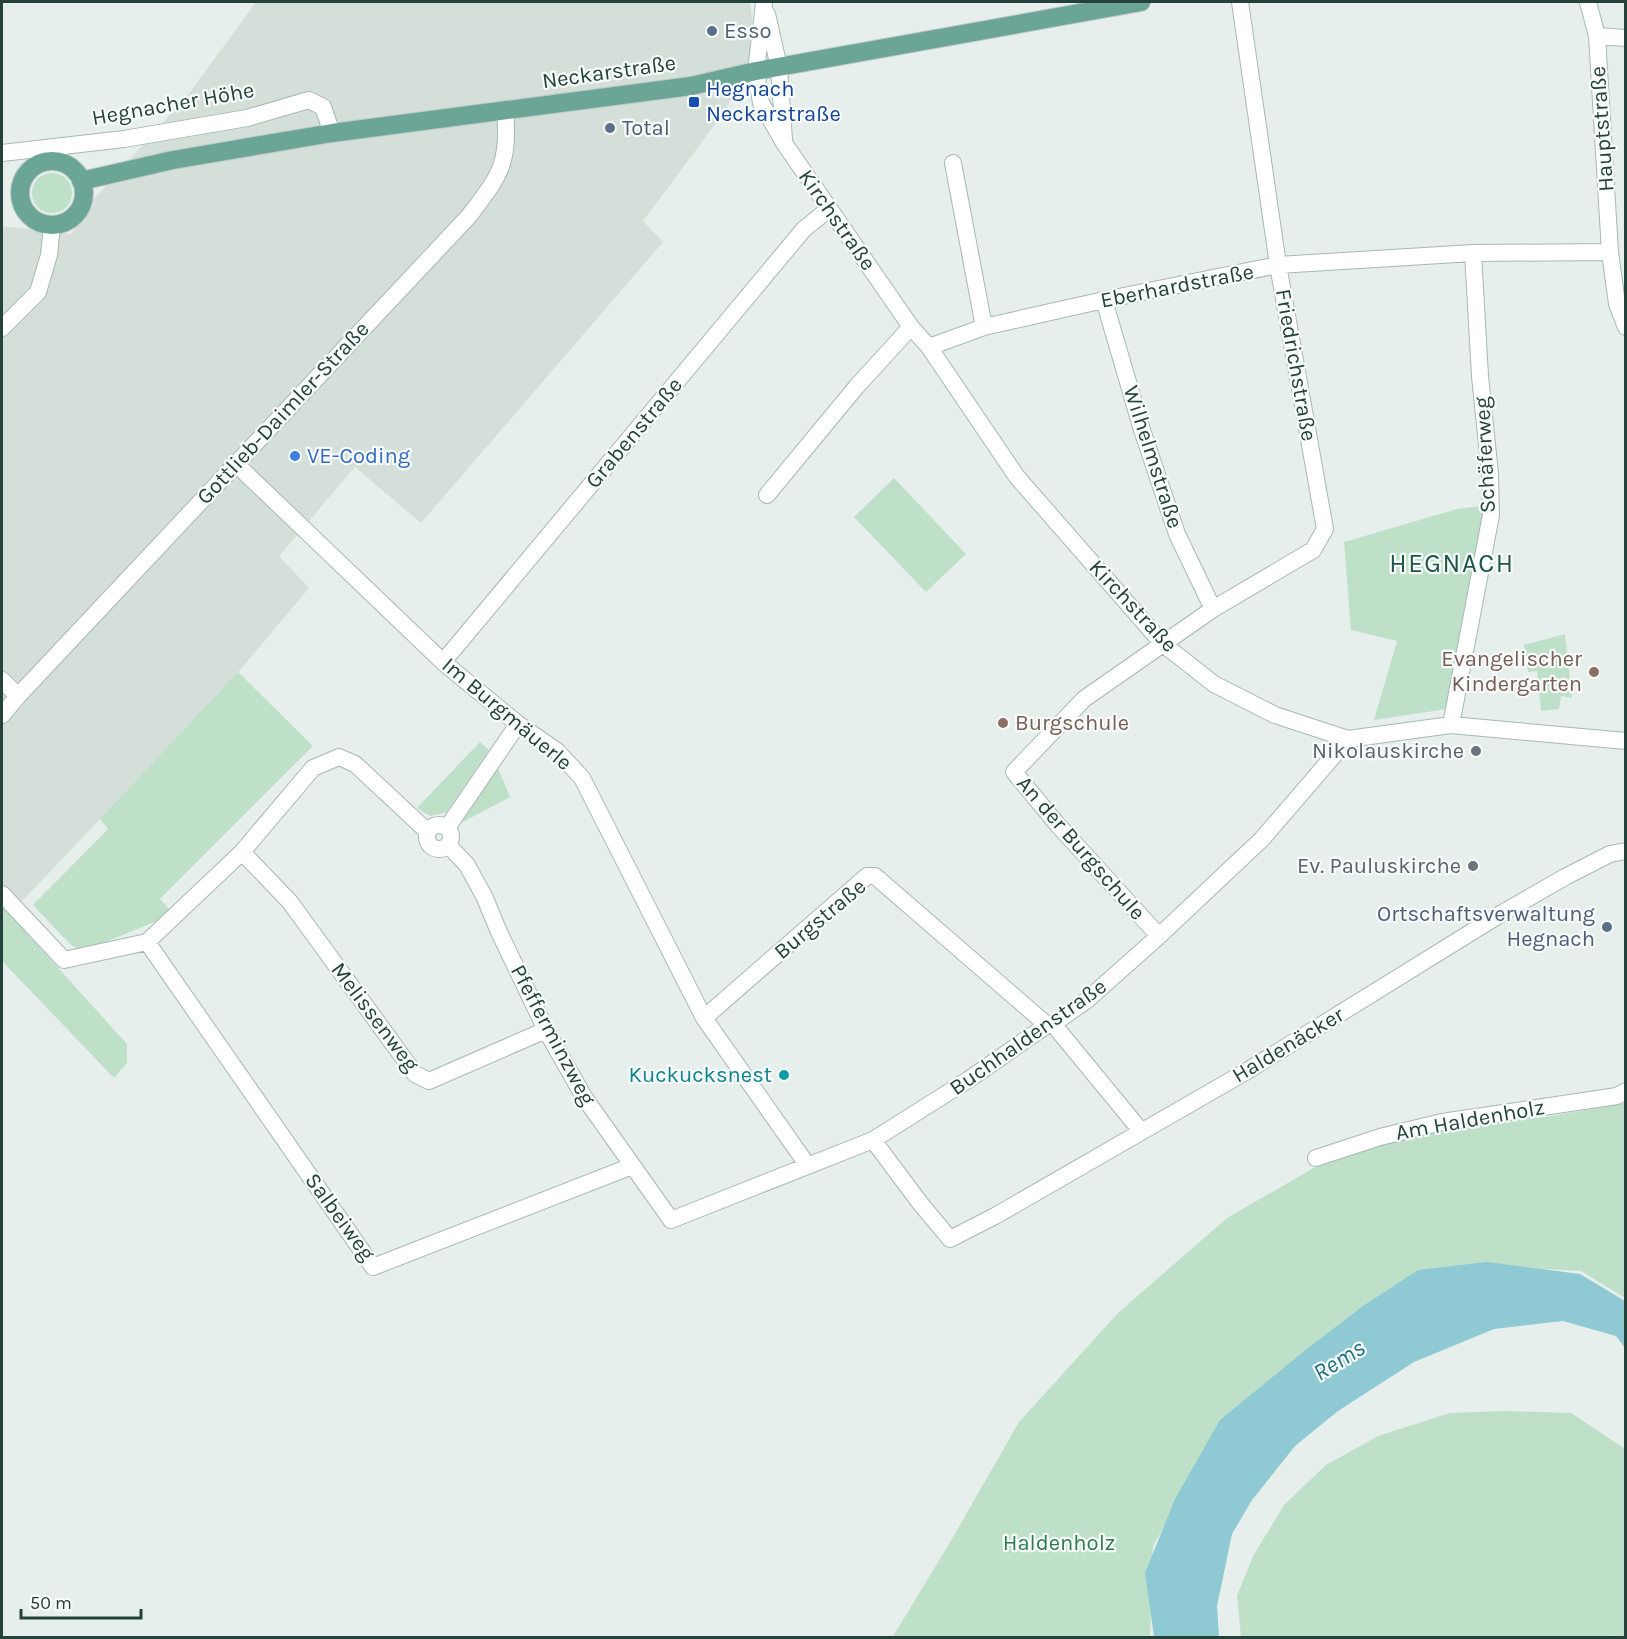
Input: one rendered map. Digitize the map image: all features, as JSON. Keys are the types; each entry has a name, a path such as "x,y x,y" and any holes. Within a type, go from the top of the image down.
{"main road":[{"name":"Neckarstraße","path":"81,181 173,160 332,133 691,86 756,71 1140,2"},
{"path":"54,162 68,165 78,174 81,181 84,193 80,208 64,223 52,226 31,217 10,191 40,163 54,162"}],"street":[{"path":"764,2 779,67 784,143"},
{"name":"Kirchstraße","path":"764,2 756,71 761,103 784,143 911,327 929,347 1017,477 1163,645 1214,684 1275,715 1348,739 1450,725 1626,741"},
{"name":"Friedrichstraße","path":"1163,645 1213,609 1313,550 1325,529 1278,265 1240,2"},
{"name":"Hauptstraße","path":"1588,2 1597,36 1610,252 1617,304 1626,327"},
{"path":"1597,36 1626,38"},
{"name":"Hegnacher Höhe","path":"2,153 124,139 247,117 309,100 323,107 332,133"},
{"name":"Gottlieb-Daimler-Straße","path":"2,715 469,216 496,180 505,155 507,136 505,110"},
{"path":"953,163 984,327"},
{"name":"Grabenstraße","path":"443,662 804,229 829,209"},
{"path":"2,328 38,292 49,255 52,226"},
{"name":"Eberhardstraße","path":"929,347 984,327 1278,265 1473,253 1610,252"},
{"name":"Schäferweg","path":"1450,725 1491,514 1490,474 1479,376 1473,253"},
{"name":"Wilhelmstraße","path":"1104,300 1142,430 1177,534 1213,609"},
{"path":"767,495 857,386 911,327"},
{"name":"Im Burgmäuerle","path":"236,464 443,662 518,724 557,751 582,778 704,1018 808,1166"},
{"name":"An der Burgschule","path":"1159,936 1057,824 1014,772 1084,699 1163,645"},
{"path":"2,680 18,696"},
{"path":"448,836 518,724"},
{"name":"Buchhaldenstraße","path":"671,1220 873,1140 1087,1000 1262,839 1348,739"},
{"name":"Pfefferminzweg","path":"242,852 313,768 339,757 355,764 428,832 428,839 434,847 438,849 448,836 484,896 546,1030 584,1097 671,1220"},
{"name":"Haldenäcker","path":"873,1140 950,1239 995,1216 1247,1071 1546,888 1610,854 1626,851"},
{"path":"2,894 64,960 147,942 242,852"},
{"name":"Melissenweg","path":"242,852 290,902 415,1074 429,1081 546,1030"},
{"name":"Burgstraße","path":"704,1018 867,876 875,876 1050,1024 1140,1131"},
{"name":"Salbeiweg","path":"147,942 373,1267 632,1166"},
{"name":"Am Haldenholz","path":"1316,1158 1380,1137 1442,1122 1617,1096 1626,1091"}],"shaded area":[{"path":"256,2 750,2 756,51 725,111 643,221 663,242 421,523 355,467 279,556 309,588 229,683 10,914 2,906 2,226 71,234 94,199 188,95"}],"green space":[{"path":"52,173 66,179 72,193 66,207 52,213 38,207 32,193 38,179"},
{"path":"894,478 966,554 926,592 854,517"},
{"path":"1481,506 1488,518 1447,709 1374,720 1397,641 1351,630 1344,542 1457,509"},
{"path":"1565,634 1572,698 1561,696 1559,709 1541,711 1537,671 1528,672 1524,645"},
{"path":"238,672 313,746 160,899 171,911 167,917 83,951 71,945 33,905 108,829 100,819"},
{"path":"480,742 489,750 447,812 430,816 417,808"},
{"path":"498,768 510,797 461,823"},
{"path":"2,906 127,1044 127,1063 114,1078 2,961"},
{"name":"Haldenholz","path":"1625,1103 1625,1298 1581,1271 1506,1267 1217,1436 1153,1546 1150,1637 892,1638 1019,1422 1118,1313 1227,1218 1324,1162 1443,1126 1546,1117"},
{"path":"1504,1411 1571,1413 1625,1449 1625,1637 1607,1637 1610,1635 1605,1638 1241,1637 1237,1596 1253,1556 1284,1505 1326,1465 1378,1436 1450,1413"}],"water":[{"name":"Rems","path":"1487,1262 1580,1274 1625,1301 1625,1348 1616,1336 1563,1321 1494,1329 1414,1362 1338,1411 1295,1446 1252,1500 1232,1534 1217,1606 1219,1637 1154,1637 1145,1573 1175,1499 1220,1420 1363,1306 1418,1270"}],"place":[{"name":"Esso","path":"712,31"},
{"name":"Hegnach Neckarstraße","path":"694,102"},
{"name":"Total","path":"610,128"},
{"name":"VE-Coding","path":"295,456"},
{"name":"Evangelischer Kindergarten","path":"1594,672"},
{"name":"Burgschule","path":"1003,723"},
{"name":"Nikolauskirche","path":"1476,751"},
{"name":"Ev. Pauluskirche","path":"1473,866"},
{"name":"Ortschaftsverwaltung Hegnach","path":"1607,927"},
{"name":"Kuckucksnest","path":"784,1075"}],"district":[{"name":"HEGNACH","path":"1452,563"}]}
